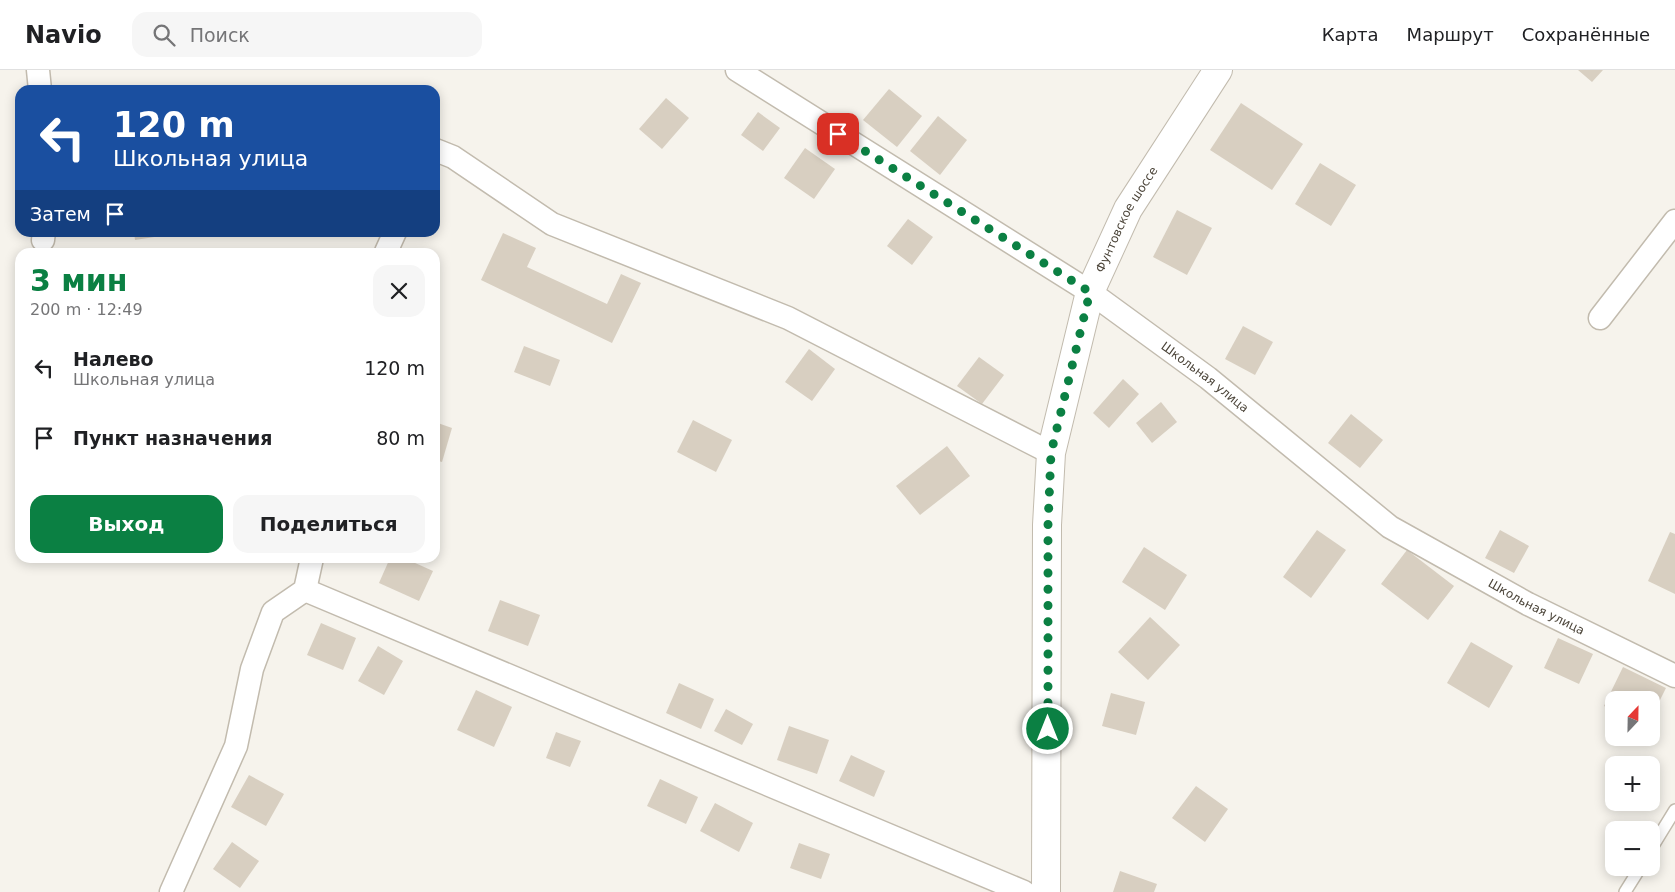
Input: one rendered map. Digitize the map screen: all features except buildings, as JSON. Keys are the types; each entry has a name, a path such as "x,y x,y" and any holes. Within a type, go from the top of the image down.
{"street":[{"path":"38,70 40,85"},
{"name":"Школьная улица","path":"737,70 1090,292 1208,378 1390,527 1528,604 1675,676"},
{"name":"Фунтовское шоссе","path":"1046,892 1048,525 1051,453 1090,292 1128,209 1218,70"},
{"path":"440,152 453,157 552,224 788,318 1051,453"},
{"path":"1600,318 1675,221"},
{"path":"171,892 236,746 252,669 273,612 305,590 311,563"},
{"path":"305,590 1024,892"}],"lane":[{"path":"1660,834 1675,810"},
{"path":"1625,892 1635,876"}],"route":[{"path":"838,134 1090,292 1051,453 1048,525 1048,729"}]}
